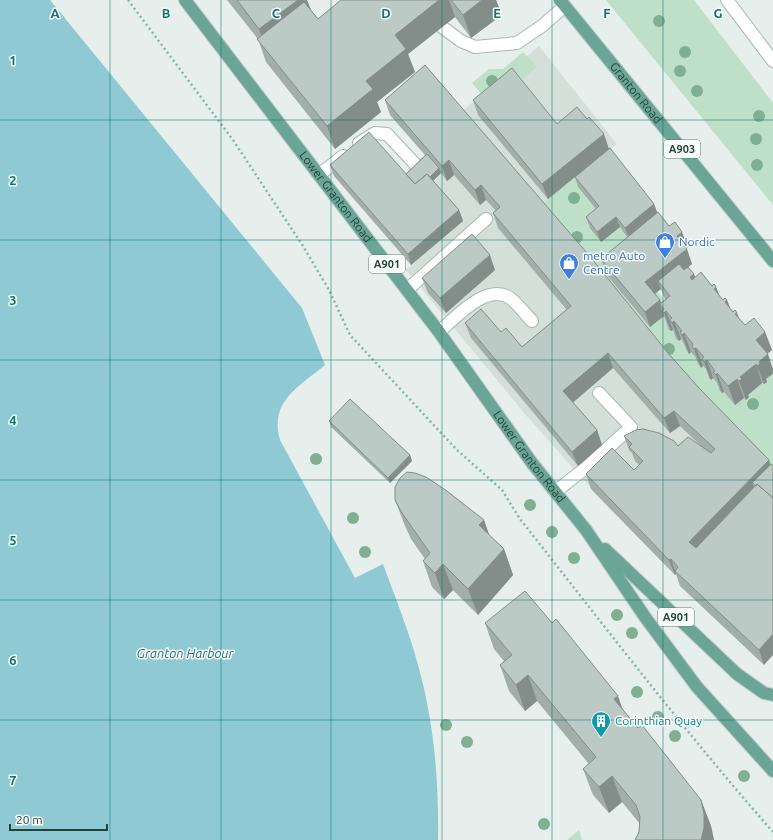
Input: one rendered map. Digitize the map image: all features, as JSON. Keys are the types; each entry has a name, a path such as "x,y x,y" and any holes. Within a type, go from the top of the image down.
{"main road":[{"name":"Lower Granton Road","path":"185,0 439,332 532,463 586,530 645,617 697,687 773,771"},
{"name":"Granton Road","path":"562,3 773,261"},
{"name":"Lower Granton Road","path":"586,530 633,578 737,674 764,693 773,695"}],"street":[{"path":"727,0 773,61"},
{"path":"442,27 461,41 476,46 517,43 542,26 562,3"},
{"path":"319,175 368,136 379,132 391,137 415,164"},
{"path":"407,290 486,219"},
{"path":"439,332 476,301 485,296 494,294 510,298 532,321"},
{"path":"555,492 587,467 631,427 600,393"}],"path":[{"path":"128,0 233,140 310,258 329,290 350,336 456,449 502,490 520,519 648,681 725,777 773,832"}],"shaded area":[{"path":"539,46 617,144 539,206 735,435 694,557 675,575 607,506 525,414 406,270 462,221 431,185 441,173 390,115 431,80 460,113"}],"green space":[{"path":"606,0 694,0 773,103 773,205"},
{"path":"523,52 537,67 491,105 472,83 489,69 503,69"},
{"path":"607,151 620,227 629,238 650,297 657,291 677,315 673,330 679,337 677,339 679,341 681,339 689,349 689,353 691,352 700,363 701,368 703,366 735,405 744,398 746,399 747,395 762,383 764,384 767,382 765,380 773,374 773,473 539,206"},
{"path":"579,830 582,840 567,840"}],"water":[{"name":"Granton Harbour","path":"0,0 50,0 302,308 325,365 296,388 283,405 279,415 278,426 280,440 355,578 383,564 402,614 414,652 428,708 432,730 438,796 438,840 0,840"}],"building":[{"path":"237,0 298,0 259,29"},
{"path":"341,0 439,0 395,35 406,49 366,81 373,89 327,126 257,39 304,2 318,19"},
{"path":"451,0 482,0 463,15"},
{"path":"425,65 593,260 668,353 699,388 769,460 689,542 696,548 757,484 773,498 773,634 759,650 675,571 678,567 671,559 669,560 586,474 612,448 634,470 643,461 629,447 632,444 624,436 636,430 643,429 659,433 674,441 678,446 688,437 711,453 715,449 674,411 664,418 608,353 563,391 597,430 572,452 465,323 481,309 501,332 506,328 522,347 571,306 493,213 500,207 481,185 475,190 449,160 442,166 385,100"},
{"path":"512,68 557,124 577,107 587,119 589,117 604,134 542,184 473,100"},
{"path":"369,132 415,184 427,174 459,210 408,254 330,165"},
{"path":"610,148 654,204 625,228 616,217 597,232 586,217 599,206 575,177"},
{"path":"427,154 439,168 430,177 427,174 415,184 406,174"},
{"path":"658,212 669,226 675,222 682,232 677,236 687,249 645,282 660,300 645,312 601,259"},
{"path":"472,234 490,255 440,298 422,278"},
{"path":"679,264 684,270 688,267 694,274 690,277 692,280 701,272 712,286 714,284 716,287 714,289 723,300 725,298 727,300 725,302 733,312 735,310 737,313 735,314 745,325 754,318 765,332 756,340 768,354 759,362 760,364 757,366 756,364 740,377 742,379 739,381 737,379 728,386 717,373 716,375 713,372 715,371 707,360 704,362 702,359 704,357 696,348 694,349 692,346 693,344 684,333 682,335 680,332 682,331 674,321 672,323 670,320 672,318 666,311 664,313 662,311 664,309 660,304 670,296 658,281"},
{"path":"350,399 410,455 388,478 329,421"},
{"path":"771,464 773,466 773,498 757,484 756,486 752,483"},
{"path":"407,472 426,477 447,491 484,520 479,525 504,549 468,589 443,564 435,573 423,561 430,553 402,513 395,500 395,487 400,478"},
{"name":"Corinthian Quay","path":"525,591 552,623 556,619 618,696 614,699 638,728 642,725 701,800 704,814 704,828 701,840 635,840 639,832 640,817 636,805 612,776 599,787 583,769 596,757 528,675 516,685 500,665 512,655 485,623"}],"place":[{"name":"Nordic","path":"665,259"},
{"name":"metro Auto Centre","path":"569,280"},
{"name":"Corinthian Quay","path":"601,738"}]}
